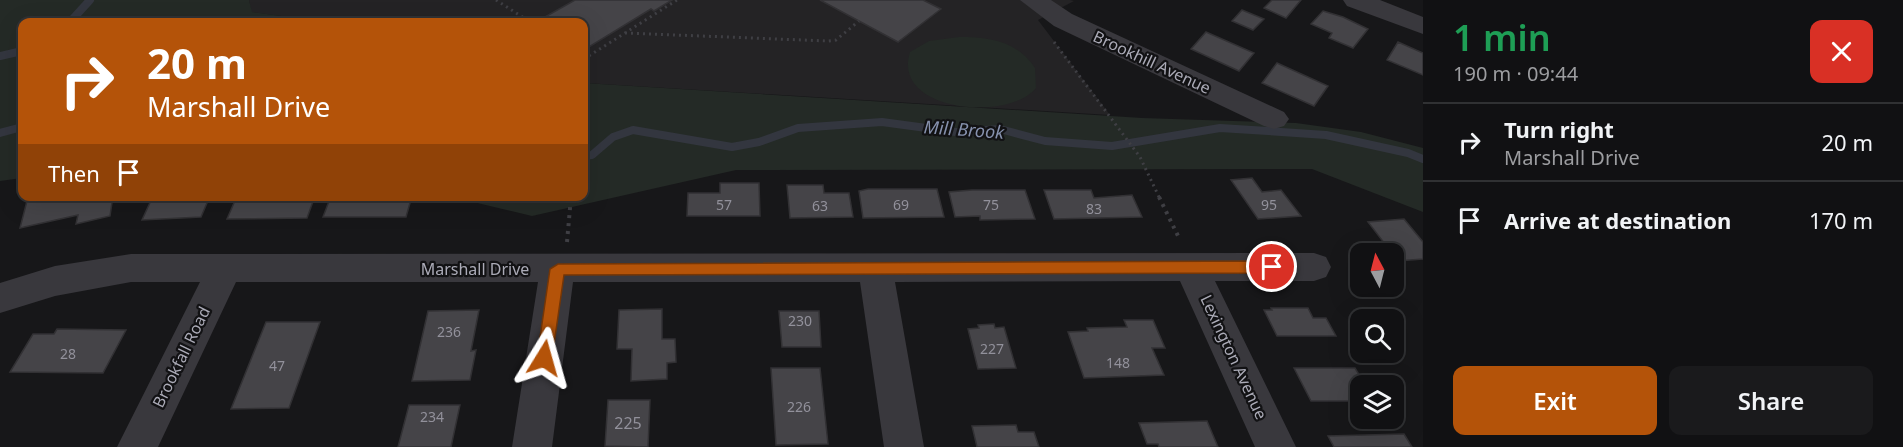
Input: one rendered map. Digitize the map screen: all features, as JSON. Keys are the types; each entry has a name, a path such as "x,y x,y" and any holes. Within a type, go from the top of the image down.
{"street":[{"name":"Brookhill Avenue","path":"1033,0 1064,21 1275,119"},
{"path":"1356,0 1423,27"},
{"name":"Marshall Drive","path":"0,298 55,280 132,268 562,258 875,267 1187,256 1314,267"},
{"name":"Lexington Avenue","path":"1187,256 1276,447"},
{"path":"532,447 562,258"},
{"name":"Brookfall Road","path":"137,447 225,267"},
{"path":"875,267 904,447"}],"path":[{"path":"496,0 524,18"},
{"path":"588,56 677,0"},
{"path":"625,33 828,41 836,40 859,21"},
{"path":"1051,37 1140,157 1187,256"},
{"path":"562,258 570,201"}],"shaded area":[{"path":"0,0 249,0 252,12 296,18 18,18 18,179 0,181"},
{"path":"249,0 1070,0 1074,1 1038,20 1110,115 588,83 588,18 296,18 251,12"},
{"path":"959,37 981,38 1011,46 1028,59 1035,68 1036,88 1022,99 1002,105 979,107 956,105 934,99 918,88 909,72 910,52 929,41"},
{"path":"588,83 1142,118 1296,123 1361,132 1423,148 1423,212 1312,169 736,170 532,216 469,201 588,201"}],"building":[{"path":"575,0 672,0 654,11 651,9 588,48 588,18 543,18"},
{"path":"820,0 923,0 941,9 898,42"},
{"path":"1272,0 1301,0 1286,18 1264,8"},
{"path":"1242,10 1264,19 1253,30 1232,21"},
{"path":"1323,11 1343,17 1368,29 1353,48 1329,38 1332,33 1311,24"},
{"path":"1206,32 1254,53 1239,71 1191,49"},
{"path":"1398,42 1423,53 1423,75 1387,60"},
{"path":"1277,63 1328,86 1314,106 1262,83"},
{"path":"1252,178 1262,192 1281,190 1301,216 1258,219 1231,180"},
{"path":"720,183 759,183 760,216 687,216 688,193 720,193"},
{"path":"787,185 823,185 824,193 849,193 853,217 790,218"},
{"path":"937,189 944,217 863,218 859,191"},
{"path":"1025,190 1035,219 980,220 980,216 955,217 949,192"},
{"path":"1044,190 1091,190 1094,198 1132,195 1142,217 1054,219"},
{"path":"27,201 112,201 110,216 76,224 78,215 20,228"},
{"path":"151,201 208,201 201,217 142,220"},
{"path":"235,201 313,201 307,218 227,219"},
{"path":"329,201 411,201 406,217 323,217"},
{"path":"1404,219 1423,242 1423,259 1404,261 1404,243 1384,243 1368,222"},
{"path":"1271,308 1308,308 1313,318 1326,318 1336,336 1277,336 1264,310 1272,310"},
{"path":"662,309 662,339 675,339 676,362 667,363 667,379 631,381 632,349 617,349 619,310"},
{"path":"479,310 471,351 476,350 470,380 412,381 428,311"},
{"path":"779,311 819,311 821,347 782,347"},
{"path":"1124,320 1153,320 1165,348 1152,348 1164,375 1084,378 1068,332 1088,331 1087,328 1127,327"},
{"path":"266,322 320,322 289,408 231,409"},
{"path":"994,324 995,328 1004,327 1016,368 978,369 968,329 979,328 978,325"},
{"path":"57,329 126,330 103,373 10,372 33,334 54,334"},
{"path":"771,368 820,368 828,444 776,445"},
{"path":"1294,368 1355,368 1359,375 1350,375 1350,401 1311,401"},
{"path":"608,400 650,400 648,447 605,446"},
{"path":"409,405 460,405 451,447 398,447"},
{"path":"1207,421 1218,447 1159,447 1158,444 1147,444 1139,423"},
{"path":"1016,425 1018,432 1034,432 1039,447 977,447 972,426"},
{"path":"1404,434 1412,447 1334,447 1328,436"}],"waterway":[{"path":"74,18 90,0"},
{"path":"0,56 18,52"},
{"name":"Mill Brook","path":"588,156 592,155 613,137 633,130 732,147 759,142 798,128 882,122 956,132 1000,129 1045,141 1112,146 1220,128 1268,131 1326,135 1408,153 1423,159"},
{"name":"Mill Brook","path":"0,133 18,128"}],"route":[{"path":"544,358 558,269 1272,267"}]}
